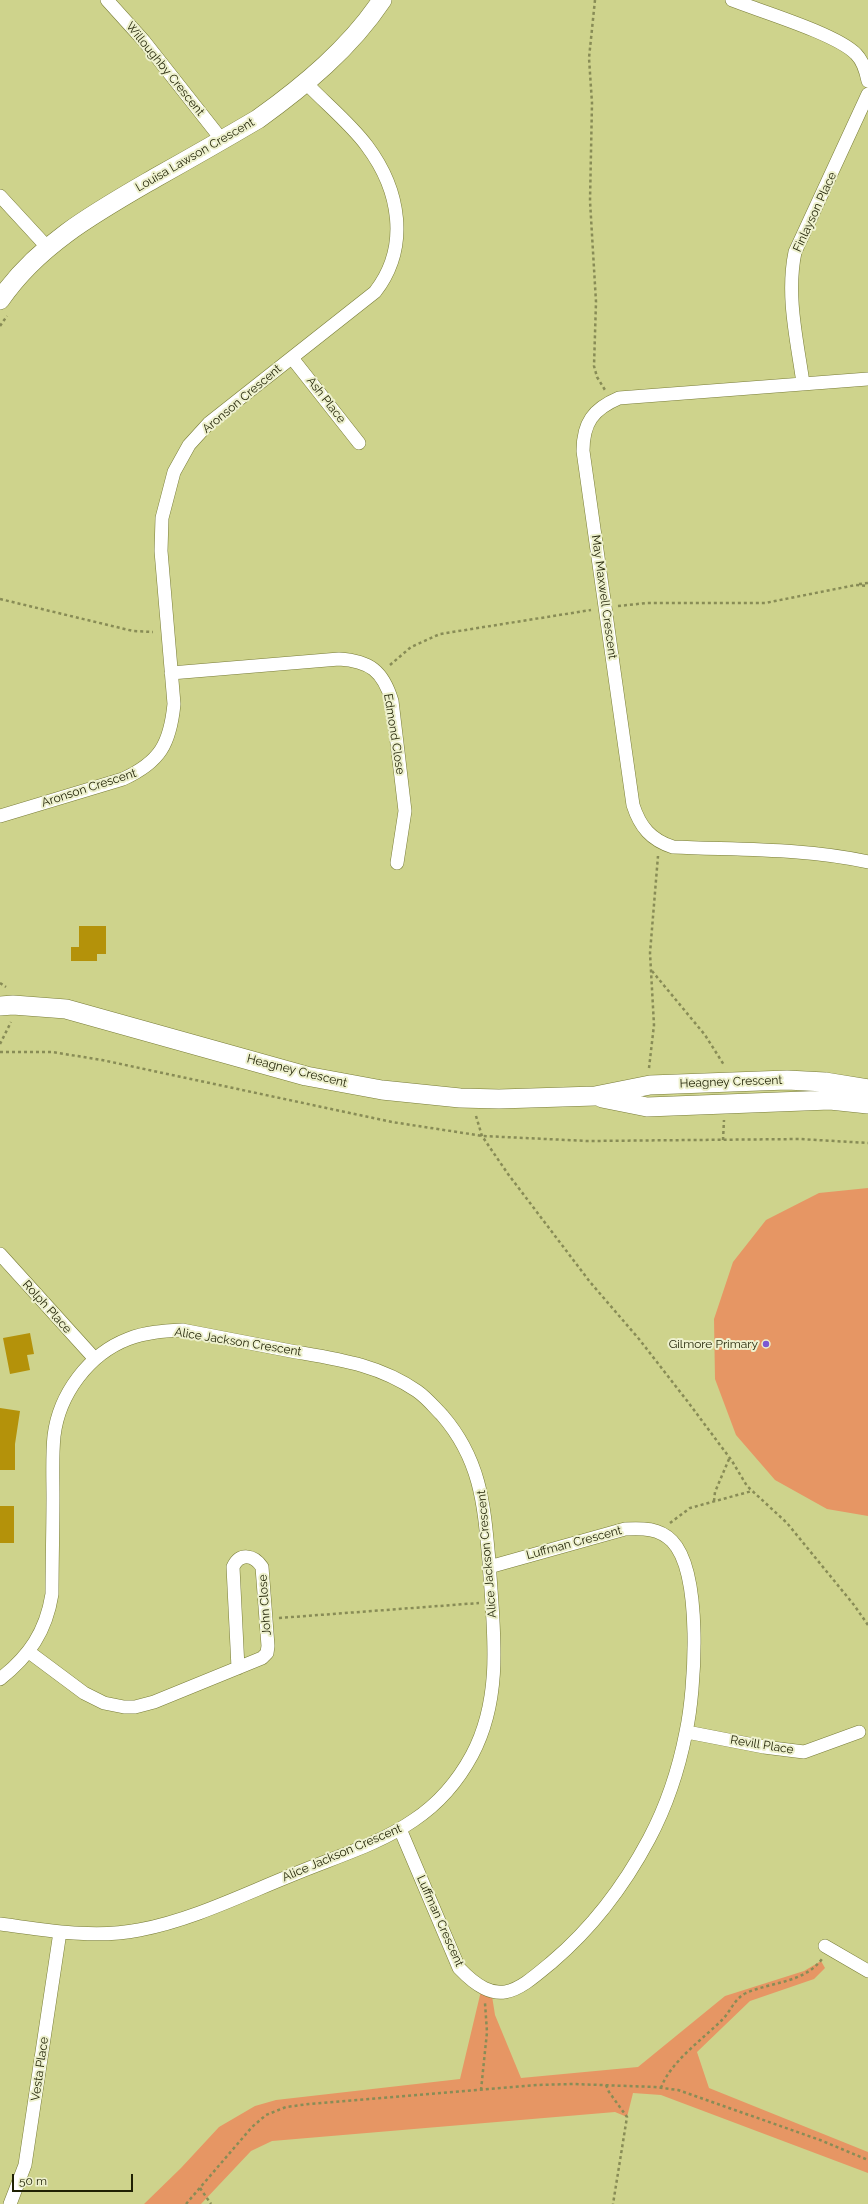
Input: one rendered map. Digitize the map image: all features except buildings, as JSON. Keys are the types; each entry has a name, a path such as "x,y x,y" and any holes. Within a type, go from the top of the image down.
{"street":[{"name":"Willoughby Crescent","path":"107,0 144,41 222,140"},
{"name":"Louisa Lawson Crescent","path":"0,300 11,284 48,248 76,225 258,119 306,83 348,43 382,0"},
{"path":"732,0 838,40 856,53 864,66 868,81"},
{"name":"Aronson Crescent","path":"0,816 123,779 142,770 158,756 164,747 172,727 174,704 161,551 162,518 174,472 189,446 209,423 378,288 393,261 396,249 398,223 393,196 379,163 367,145 306,83"},
{"name":"Finlayson Place","path":"803,384 791,298 790,274 795,252 868,94"},
{"path":"0,196 48,248"},
{"name":"Ash Place","path":"292,358 359,443"},
{"name":"May Maxwell Crescent","path":"868,379 619,398 603,405 591,417 586,430 583,452 633,805 637,818 641,824 649,835 661,843 673,847 802,852 868,862"},
{"name":"Edmond Close","path":"172,673 339,659 358,660 370,667 380,676 388,688 392,701 405,811 397,863"},
{"name":"Heagney Crescent","path":"5,1004 66,1009 306,1076 382,1090 476,1098 595,1096 650,1085 787,1080 831,1091 868,1104"},
{"name":"Heagney Crescent","path":"831,1091 868,1089"},
{"name":"Rolph Place","path":"0,1254 94,1359"},
{"name":"Alice Jackson Crescent","path":"0,1680 19,1664 29,1652 41,1631 52,1594 54,1435 62,1406 72,1386 94,1359 105,1351 128,1339 154,1331 182,1330 348,1361 377,1369 392,1375 418,1392 431,1403 461,1440 480,1484 485,1515 492,1602 495,1667 485,1722 472,1755 453,1784 441,1797 415,1820 375,1841 176,1921 139,1931 120,1933 60,1932 0,1924"},
{"name":"Luffman Crescent","path":"400,1829 454,1961 471,1981 488,1990 509,1992 522,1986 569,1947 605,1908 621,1885 649,1838 671,1787 686,1732 694,1662 690,1591 685,1565 680,1552 672,1541 660,1532 648,1528 625,1529 489,1567"},
{"name":"John Close","path":"29,1652 84,1693 104,1703 124,1707 135,1707 154,1702 238,1668 262,1658 267,1653 262,1567 258,1560 244,1556 235,1562 232,1567 238,1668"},
{"name":"Revill Place","path":"686,1732 764,1747 804,1752 860,1732"},
{"name":"Vesta Place","path":"10,2204 25,2165 60,1932"},
{"path":"827,1947 868,1971"}],"path":[{"path":"595,0 589,58 592,103 590,224 596,302 594,366 597,377 611,401"},
{"path":"856,585 868,583"},
{"path":"0,599 133,631 168,631"},
{"path":"648,1074 654,1025 650,953 661,843"},
{"path":"651,971 705,1035 719,1055 726,1069"},
{"path":"0,983 5,1004 0,1044"},
{"path":"476,1098 475,1114 478,1128 508,1174 600,1294 671,1380 752,1491 772,1507 787,1524 854,1605 868,1625"},
{"path":"714,1501 715,1492 729,1459"},
{"path":"660,1532 682,1513 714,1501 752,1491"},
{"path":"266,1616 287,1618 492,1602"},
{"path":"661,2088 666,2077 673,2068 723,2020 738,1998 746,1993 797,1978 814,1970 827,1947"},
{"path":"481,2090 486,2032 485,2002 488,1990"},
{"path":"186,2204 252,2127 272,2112 309,2104 538,2085 606,2085 678,2090 820,2140 868,2160"},
{"path":"606,2085 609,2092 627,2116 613,2204"},
{"path":"200,2188 211,2204"}],"shaded area":[{"path":"868,1188 868,1516 827,1509 775,1480 736,1435 715,1379 714,1319 733,1262 766,1220 819,1193"},
{"path":"821,1961 825,1968 814,1979 750,2001 697,2052 709,2088 868,2152 868,2173 661,2095 633,2093 627,2117 615,2112 272,2141 251,2151 201,2204 144,2204 181,2168 219,2127 255,2106 276,2100 460,2079 481,1991 492,1996 495,2015 521,2078 638,2067 725,1996 804,1971"}],"place":[{"name":"Gilmore Primary","path":"766,1344"}]}
